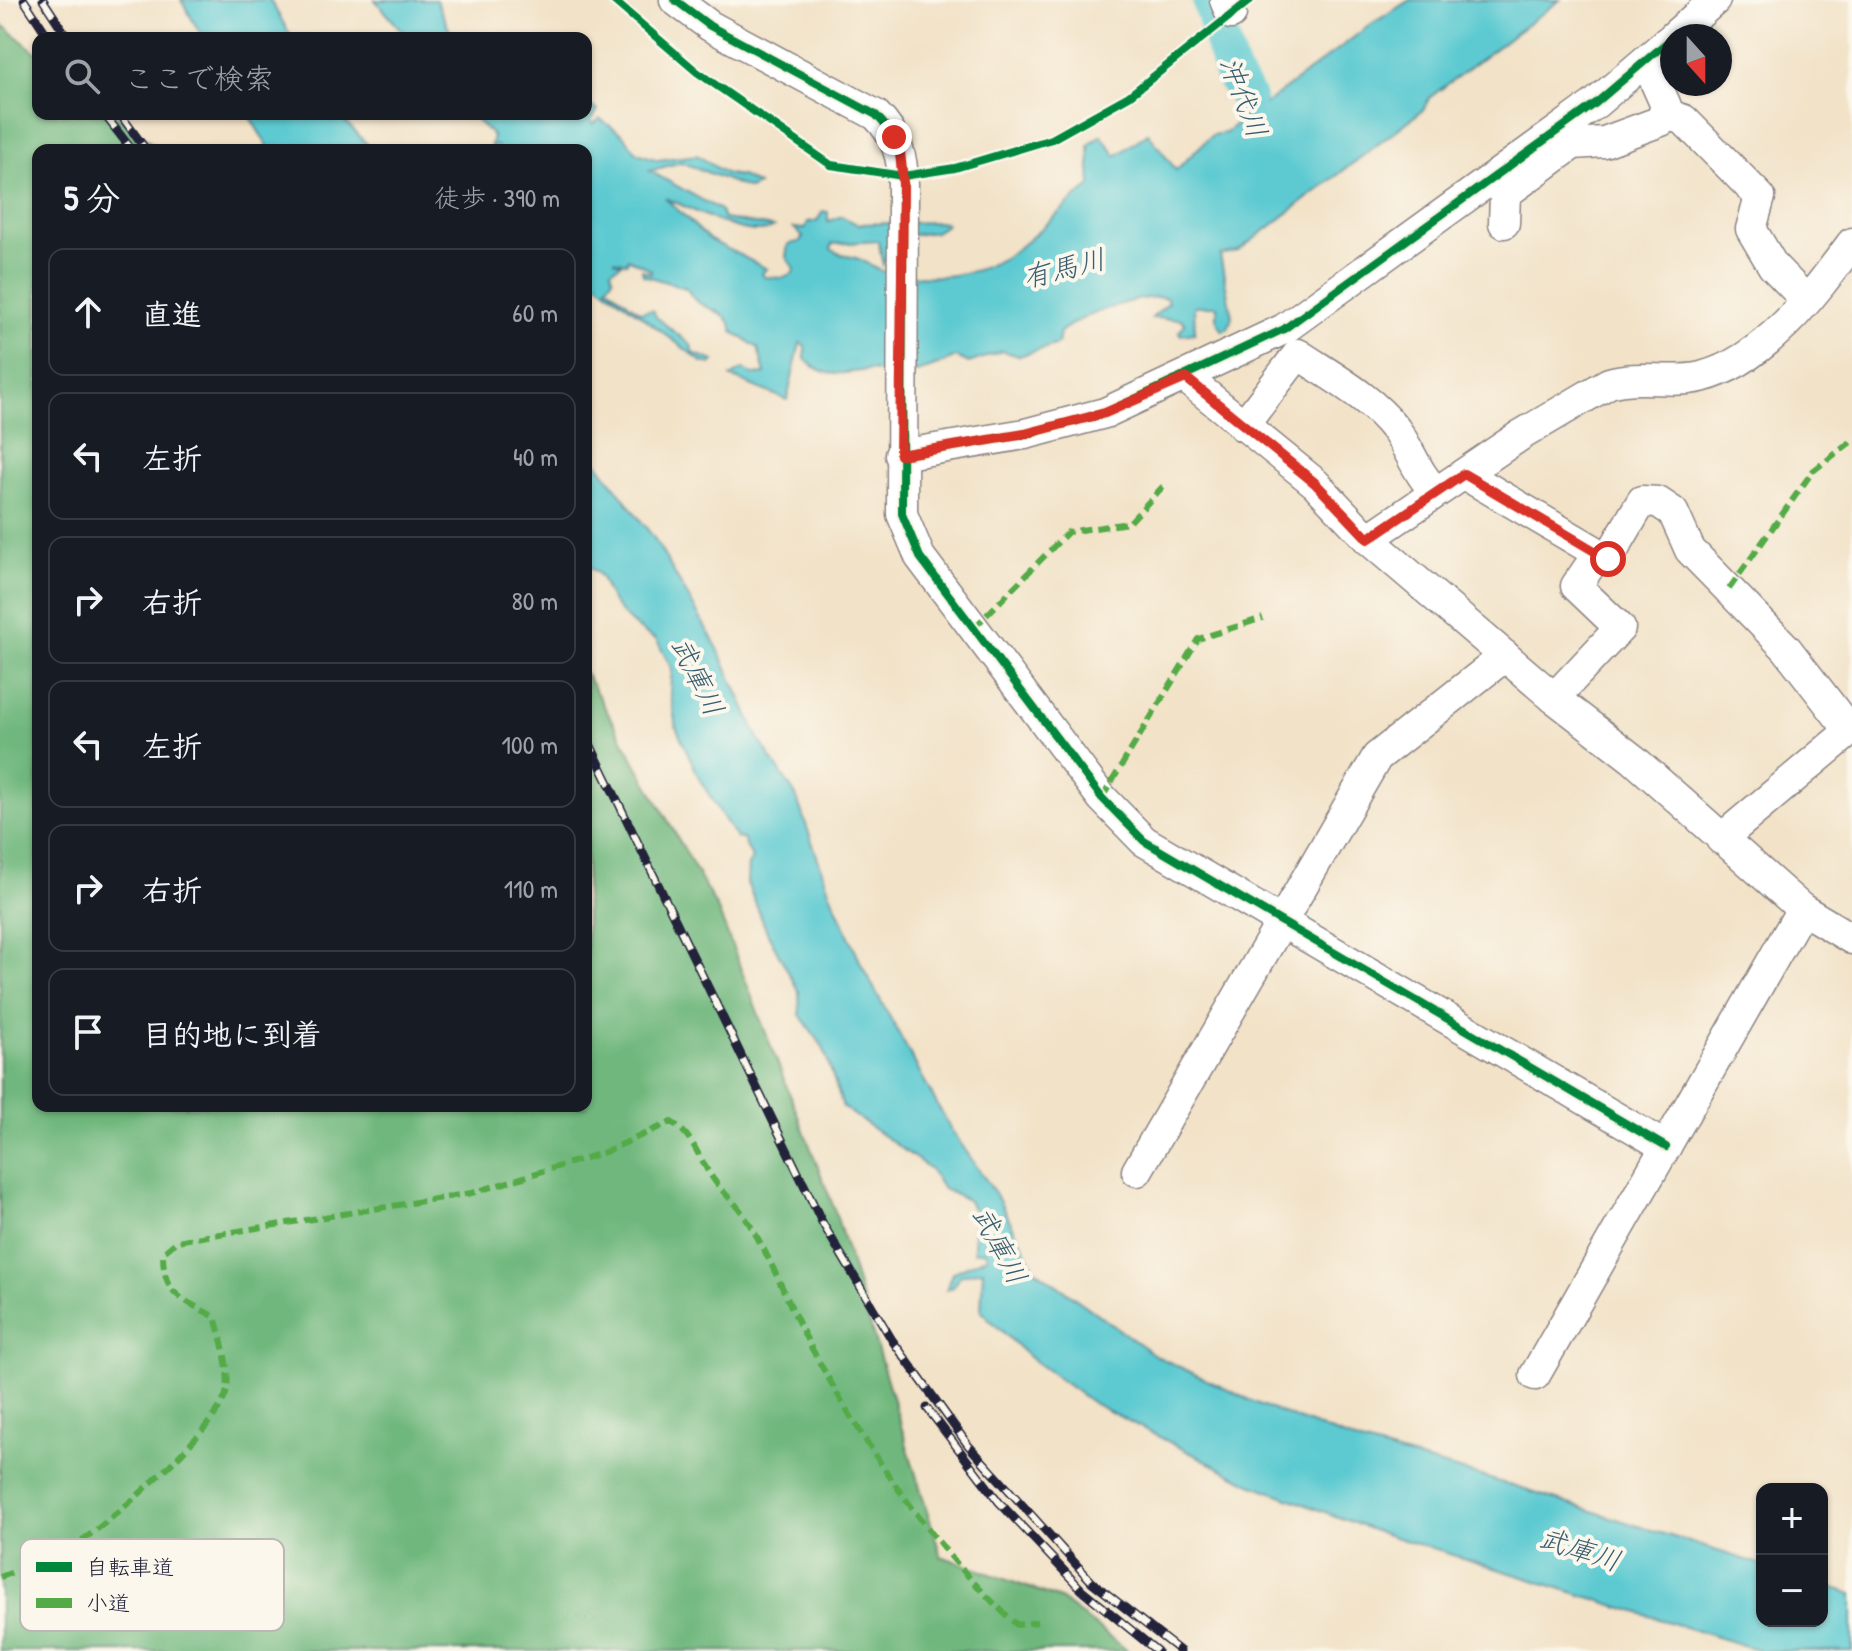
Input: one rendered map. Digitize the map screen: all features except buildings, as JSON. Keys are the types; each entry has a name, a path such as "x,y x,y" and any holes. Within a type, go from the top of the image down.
{"street":[{"path":"675,0 710,26 876,115 900,151 903,184 902,514 920,557 1102,798 1144,841 1666,1147"},
{"path":"1688,24 1715,0"},
{"path":"900,447 1025,434 1105,413 1186,378 1284,329 1584,111 1660,48"},
{"path":"1660,68 1655,81 1660,92"},
{"path":"1504,223 1505,194 1573,144 1604,142 1661,121 1666,114 1662,96"},
{"path":"1666,114 1684,120 1760,197 1751,229 1773,266 1805,299"},
{"path":"1368,539 1436,492 1609,383 1625,378 1668,381 1702,377 1739,361 1779,329 1852,243"},
{"path":"1243,426 1298,354 1353,391 1389,422 1421,478 1436,492"},
{"path":"1186,378 1315,483 1368,539 1554,698 1633,759 1802,909 1852,939"},
{"path":"1464,474 1608,559 1642,501 1658,502 1673,512 1690,550 1786,648 1851,730 1721,839"},
{"path":"1554,698 1620,628 1576,586 1598,554"},
{"path":"1137,1171 1377,757 1505,656"},
{"path":"1535,1375 1802,909"}],"green space":[{"path":"0,23 32,49 32,120 122,120 152,144 32,144 32,1112 592,1112 592,685 718,910 834,1208 941,1556 1060,1599 1128,1651 0,1651"}],"water":[{"path":"181,0 270,0 289,32 200,32"},
{"path":"375,0 436,0 450,32 403,32"},
{"name":"有馬川","path":"1410,0 1560,0 1429,98 1424,109 1238,251 1220,255 1232,317 1228,328 1223,331 1217,322 1217,306 1194,306 1195,333 1181,335 1179,332 1185,324 1181,319 1152,318 1168,303 1167,298 1156,297 1112,307 1082,319 1060,332 1058,344 1019,356 1002,351 969,363 956,357 906,374 870,370 828,373 805,359 805,346 800,343 787,400 731,377 743,369 753,375 765,374 758,348 733,332 722,315 698,303 686,288 643,275 642,270 651,273 651,270 628,258 627,263 614,260 621,264 611,270 613,278 607,286 640,312 653,310 656,317 691,345 693,353 714,361 711,364 702,362 592,279 592,144 491,144 493,136 476,120 592,120 593,124 600,119 623,135 637,153 658,160 697,155 726,174 741,176 758,185 749,189 681,162 650,171 720,210 724,219 774,227 763,231 736,227 665,198 710,240 767,269 762,273 764,277 782,278 793,273 794,268 786,257 788,244 799,242 803,237 794,228 805,229 808,222 817,221 823,211 828,212 828,222 841,216 857,224 944,222 946,225 935,232 898,237 890,262 887,255 883,265 878,241 832,244 831,249 889,273 948,276 995,263 1032,237 1091,186 1089,145 1101,135 1116,156 1148,133 1176,170 1212,135 1226,133 1250,111 1243,91 1228,76 1225,58 1230,56 1233,71 1260,108 1370,25"},
{"path":"252,120 344,120 367,144 266,144"},
{"name":"武庫川","path":"592,456 654,538 717,647 760,741 796,796 830,893 862,966 950,1128 995,1193 1036,1270 1156,1356 1258,1404 1361,1443 1481,1476 1756,1563 1756,1627 1828,1627 1828,1586 1852,1594 1852,1651 1762,1651 1375,1531 1251,1484 1091,1402 1029,1357 981,1311 983,1270 959,1276 952,1288 946,1290 952,1273 987,1257 985,1251 974,1252 974,1210 967,1200 943,1189 929,1168 843,1107 823,1047 800,1015 799,992 768,934 747,883 748,865 752,858 743,839 736,838 700,780 676,727 670,691 672,669 656,639 638,628 612,601 601,577 592,568"}],"waterway":[{"name":"沖代川","path":"1210,0 1232,74 1248,98"}],"railway":[{"path":"24,0 45,32"},
{"path":"43,0 64,32"},
{"path":"109,120 127,144"},
{"path":"124,120 142,144"},
{"path":"592,748 823,1224 892,1340 968,1445 1092,1582 1180,1651"},
{"path":"927,1408 999,1502 1082,1590 1157,1651"}],"marked path":[{"path":"1729,589 1813,471 1852,441"},
{"path":"974,628 1068,532 1129,523 1167,482"},
{"path":"1102,798 1198,639 1263,618"},
{"path":"83,1539 163,1472 206,1426 221,1406 227,1390 224,1353 215,1317 176,1294 166,1278 163,1253 177,1241 472,1193 605,1152 671,1122 685,1133 714,1180 745,1217 832,1385 903,1495 957,1563 1017,1625 1037,1622"},
{"path":"0,1577 20,1569"}],"cycle path":[{"path":"613,0 697,72 831,165 903,176 955,168 1052,139 1129,96 1250,0"},
{"path":"675,0 710,26 876,115 893,138 902,164 903,184 902,514 920,557 1102,798 1144,841 1666,1147"},
{"path":"900,455 1025,434 1105,413 1284,329 1596,103 1660,48"}],"route":[{"path":"894,137 900,151 903,184 900,455 1025,434 1105,413 1186,378 1315,483 1368,539 1464,474 1608,559"}]}
